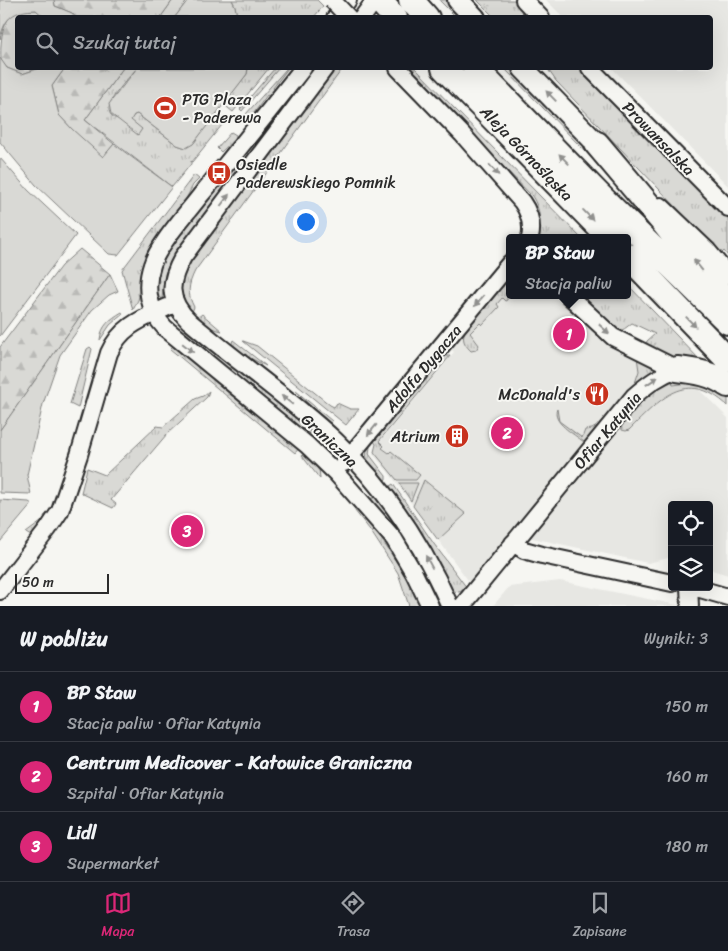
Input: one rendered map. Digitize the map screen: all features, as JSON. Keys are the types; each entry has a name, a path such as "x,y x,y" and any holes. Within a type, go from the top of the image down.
{"highway":[{"path":"377,0 411,9"},
{"name":"Aleja Górnośląska","path":"446,70 606,234"},
{"name":"Aleja Górnośląska","path":"478,70 598,194 728,322"},
{"path":"597,144 728,303"},
{"path":"631,259 728,360"},
{"path":"677,369 697,371 728,385"}],"main road":[{"path":"458,0 472,15"},
{"path":"525,70 597,144"}],"street":[{"path":"332,0 346,15"},
{"path":"337,15 348,0"},
{"path":"364,15 377,0"},
{"path":"524,0 538,15"},
{"path":"154,314 149,301 148,288 149,274 155,257 189,211 301,70"},
{"path":"0,591 60,511 112,347 118,336 126,328 176,304 173,294 173,280 183,257 323,70"},
{"name":"Aleja Górnośląska","path":"400,70 462,134 522,202 527,209 530,219 531,234"},
{"name":"Prowansalska","path":"592,70 728,208"},
{"path":"597,144 702,245 726,271"},
{"name":"Adolfa Dygacza","path":"336,473 506,268"},
{"path":"572,299 613,337 677,369"},
{"name":"Graniczna","path":"176,304 195,326 326,432 350,456 379,489 410,531 450,606"},
{"name":"Graniczna","path":"154,314 165,328 300,439 336,473 394,539 414,573 430,606"},
{"name":"Ofiar Katynia","path":"462,606 634,396 648,383 663,374 677,369"},
{"path":"513,543 524,550 542,555 668,582"},
{"path":"689,591 690,606"},
{"path":"707,591 728,597"}],"shaded area":[{"path":"546,0 728,0 728,186 614,70 713,70 713,15 561,15"},
{"path":"506,276 506,299 580,299 612,331 670,361 728,418 728,575 713,570 713,501 668,501 668,558 648,563 514,534 470,583 373,454 382,439 454,352 447,346"},
{"path":"560,581 682,606 493,606 509,587"}],"green space":[{"path":"0,0 54,0 55,6 74,15 42,15 36,10 22,12 8,20 0,39"},
{"path":"54,0 173,0 162,15 74,15 55,6"},
{"path":"173,0 188,0 177,15 162,15"},
{"path":"188,0 232,0 237,15 177,15"},
{"path":"232,0 317,0 323,6 316,15 237,15"},
{"path":"439,0 448,0 463,15 454,15"},
{"path":"477,0 515,0 530,15 492,15"},
{"path":"23,10 36,10 42,15 15,15 15,70 34,70 22,74 7,68 1,61 1,47 3,32 8,19 13,14"},
{"path":"0,58 7,68 22,74 34,70 64,70 52,86 59,115 103,157 114,144 172,187 118,255 109,254 36,185 0,142"},
{"path":"64,70 122,70 85,120 114,144 102,159 89,148 59,115 52,86"},
{"path":"122,70 135,70 111,100 109,109 114,118 130,120 137,114 177,145 183,147 193,144 216,113 226,120 191,161 191,164 172,187 85,120"},
{"name":"PTG Plaza - Paderewa","path":"135,70 248,70 247,74 193,144 186,148 177,145 137,114 131,120 142,129 138,135 111,114 109,104"},
{"path":"248,70 267,70 233,112 223,104 247,74"},
{"path":"273,70 277,70 242,111 240,109"},
{"path":"286,70 273,88 276,91 270,97 267,95 254,113 255,118 246,114"},
{"path":"310,70 314,70 170,262 165,274 162,298 160,300 157,299 155,282 163,256"},
{"path":"332,70 342,70 195,271 189,289 194,307 192,312 183,297 182,283 183,276 194,254"},
{"path":"410,70 417,70 577,234 539,234 540,216 532,196"},
{"path":"506,70 515,70 602,159 656,224"},
{"path":"548,70 583,70 728,218 728,256 724,251 721,254 556,81"},
{"path":"231,132 236,135 236,138 221,152 217,148"},
{"path":"0,158 28,190 76,235 0,336"},
{"path":"194,175 199,179 193,185 141,289 133,310 122,270"},
{"path":"80,249 110,274 0,430 0,347 61,266"},
{"path":"110,274 118,291 109,295 92,310 60,355 43,404 27,475 31,494 0,493 0,430"},
{"path":"506,279 507,300 505,301 502,298 497,304 499,307 482,325 480,323 470,333 479,345 476,350 471,351 464,341 464,334 478,313"},
{"path":"631,288 701,361 676,361 646,345 647,341 655,334 632,323 622,330 617,330 599,317 583,299 631,299"},
{"path":"122,312 123,314 110,325 100,340 102,331 107,323"},
{"path":"202,314 222,331 210,328 197,318"},
{"path":"188,329 317,434 316,436 311,435 309,438 183,335"},
{"path":"233,340 266,366 240,353 231,346"},
{"path":"243,341 257,346 330,405 334,407 337,403 350,409 359,409 346,425"},
{"path":"174,345 300,447 295,453 170,349"},
{"path":"90,347 92,349 78,408 70,404 87,349"},
{"path":"450,356 379,441 384,446 382,448 389,453 391,451 420,475 416,480 397,480 374,452 376,444 373,440 441,359"},
{"path":"637,357 663,367 587,441 584,442 560,423 557,419 557,409 559,421 582,438 585,430 597,426 635,383 639,371"},
{"path":"672,380 673,385 696,382 728,396 728,406 713,395 699,389 686,389 674,392 663,399 629,430 622,430 621,423 639,405 657,389"},
{"path":"209,391 207,397 167,434 111,500 116,504 113,508 81,493 87,468 105,475 157,426 163,427 195,399"},
{"path":"296,391 332,421 329,425"},
{"path":"325,441 334,451 336,456 334,459 317,444 322,444"},
{"path":"368,446 370,447 369,454 386,476 383,482 368,461"},
{"path":"305,452 319,466 320,479 302,456"},
{"path":"424,480 466,514 438,540 413,506"},
{"path":"399,483 418,483 411,501"},
{"path":"393,484 467,588 459,592 454,591 448,585 387,488"},
{"path":"377,497 413,548 438,599 400,531 369,499"},
{"path":"0,500 29,502 32,504 0,542"},
{"path":"357,506 392,554 421,606 409,606 398,573 355,511"},
{"path":"50,511 34,538 26,533 45,519 44,516"}],"place":[{"name":"PTG Plaza - Paderewa","path":"165,108"},
{"name":"Osiedle Paderewskiego Pomnik","path":"219,173"},
{"name":"BP Staw","path":"569,334"},
{"name":"McDonald's","path":"597,394"},
{"name":"Centrum Medicover - Katowice Graniczna","path":"507,433"},
{"name":"Atrium","path":"457,436"},
{"name":"Lidl","path":"187,531"}]}
